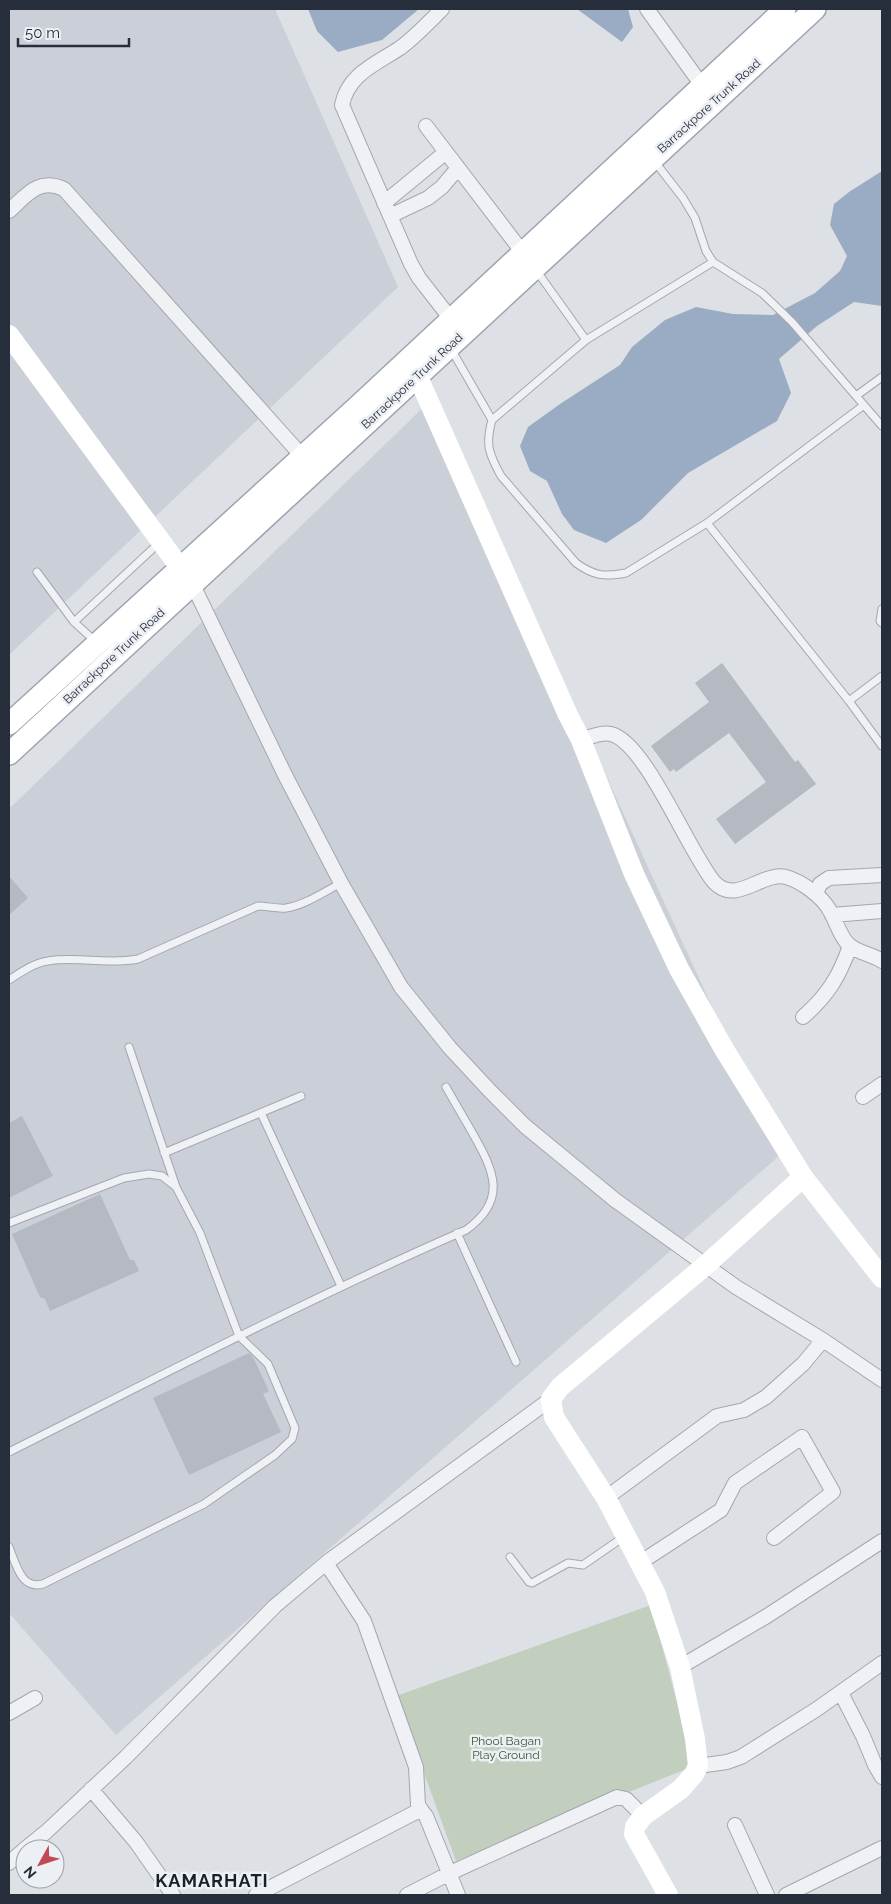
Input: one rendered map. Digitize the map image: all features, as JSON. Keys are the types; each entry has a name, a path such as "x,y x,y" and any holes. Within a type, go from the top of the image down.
{"main road":[{"name":"Barrackpore Trunk Road","path":"9,724 96,642 186,575 412,369 451,319 529,261 652,158 785,9"},
{"name":"Barrackpore Trunk Road","path":"9,754 302,456 412,369 450,346 529,261 708,95 815,9"}],"street":[{"path":"442,9 400,48 363,71 348,86 342,105 411,264 419,278 451,319"},
{"path":"646,9 708,95"},
{"path":"426,126 529,261"},
{"path":"384,203 446,152"},
{"path":"390,216 442,188 458,168"},
{"path":"9,212 34,189 54,184 64,189 302,456"},
{"path":"9,334 186,575 285,775 342,883 401,986 450,1048 490,1092 525,1126 615,1200 736,1287 823,1340 882,1380"},
{"path":"412,369 581,740 634,874 679,969 724,1049 803,1177 882,1278"},
{"path":"581,740 602,734 610,734 631,746 653,779 708,874 721,887 735,891 772,878 784,877 816,894 827,905 842,936 850,946 882,961"},
{"path":"816,894 820,884 829,878 882,875"},
{"path":"832,915 882,911"},
{"path":"803,1017 825,996 835,983 850,946"},
{"path":"863,1097 882,1084"},
{"path":"36,1839 126,1757 252,1628 326,1563 551,1399 560,1388 706,1265 803,1177"},
{"path":"606,1498 717,1416 744,1410 766,1397 803,1364 823,1340"},
{"path":"551,1399 554,1416 606,1498 625,1536 641,1562 655,1592 680,1667 695,1738 698,1766 691,1779 681,1789 643,1816 634,1827 634,1834 668,1895"},
{"path":"641,1562 721,1510 735,1482 802,1438 834,1492 774,1538"},
{"path":"680,1667 767,1616 882,1541"},
{"path":"326,1563 364,1621 416,1767 418,1805 426,1816 458,1895"},
{"path":"698,1766 727,1762 741,1757 882,1663"},
{"path":"841,1692 864,1736 874,1765 882,1777"},
{"path":"9,1713 34,1698"},
{"path":"91,1789 136,1842 174,1895"},
{"path":"407,1895 450,1873 618,1797 626,1799 643,1816"},
{"path":"256,1895 414,1812 422,1811"},
{"path":"735,1825 767,1895"},
{"path":"786,1895 882,1848"}],"lane":[{"path":"652,158 683,198 695,218 706,251 714,262 762,293 810,342 882,426"},
{"path":"529,261 586,340"},
{"path":"714,262 586,340 492,420 487,439 494,463 501,476 576,563 591,573 610,576 626,573 708,523 864,405"},
{"path":"450,346 492,420"},
{"path":"856,396 882,377"},
{"path":"708,523 849,701 882,746"},
{"path":"74,622 161,542"},
{"path":"38,572 74,622 96,642"},
{"path":"882,609 880,621 882,623"},
{"path":"849,701 882,676"},
{"path":"9,980 45,961 124,962 138,959 258,906 285,908 342,883"},
{"path":"9,1547 26,1583 34,1586 43,1584 204,1504 285,1447 292,1439 295,1428 268,1364 240,1336 200,1233 176,1186 129,1047"},
{"path":"9,1452 341,1286 457,1233 478,1221 487,1210 494,1190 493,1177 489,1162 446,1087"},
{"path":"164,1153 301,1096"},
{"path":"261,1113 341,1286"},
{"path":"9,1223 124,1178 150,1174 162,1176 176,1186"},
{"path":"457,1233 516,1362"},
{"path":"510,1556 529,1582 532,1583 568,1563 583,1564 625,1536"}],"shaded area":[{"path":"9,9 275,9 398,287 9,655"},
{"path":"433,398 780,1155 116,1735 9,1613 9,809"}],"green space":[{"name":"Phool Bagan Play Ground","path":"651,1605 694,1766 456,1861 396,1696"}],"water":[{"path":"308,9 419,9 382,40 338,52 317,31"},
{"path":"577,9 628,9 633,27 622,42"},
{"path":"882,171 882,306 854,302 817,326 779,359 791,393 777,421 688,473 641,520 606,543 574,530 562,514 547,481 530,471 520,446 528,427 620,365 632,347 665,320 696,307 733,314 773,315 815,293 840,271 847,256 830,225 834,204"}],"building":[{"path":"722,663 795,762 798,760 816,784 735,844 716,819 766,782 729,733 676,772 674,769 670,772 651,746 709,702 695,683"},
{"path":"9,876 28,898 9,915"},
{"path":"22,1116 53,1176 9,1198 9,1123"},
{"path":"100,1194 130,1260 134,1260 139,1271 50,1311 45,1299 40,1297 12,1234"},
{"path":"249,1353 253,1357 269,1391 263,1394 281,1432 189,1475 153,1398"}],"district":[{"name":"KAMARHATI","path":"212,1880"}]}
